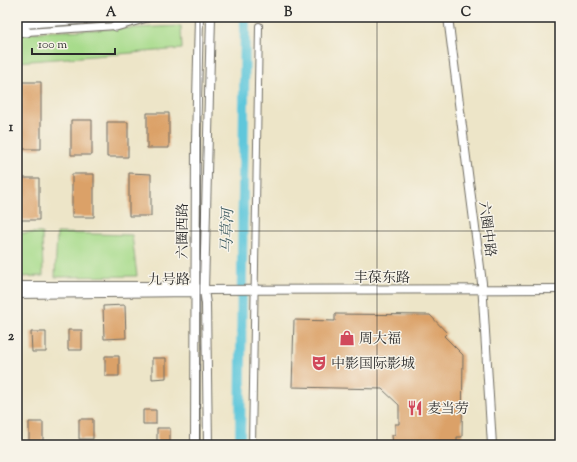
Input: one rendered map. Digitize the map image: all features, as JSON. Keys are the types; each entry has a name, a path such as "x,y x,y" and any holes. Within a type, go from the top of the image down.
{"main road":[{"path":"17,24 111,17"},
{"path":"116,26 147,17"},
{"path":"17,31 27,32"}],"street":[{"name":"六圈西路","path":"195,445 196,304 194,289 199,17"},
{"name":"六圈西路","path":"208,445 206,304 204,290 211,17"},
{"name":"六圈中路","path":"448,17 483,290 492,445"},
{"path":"27,32 116,26"},
{"path":"252,445 253,290 259,26"},
{"name":"九号路","path":"17,286 204,290"},
{"name":"九号路","path":"17,294 194,289"},
{"name":"丰葆东路","path":"204,290 560,289"}],"green space":[{"path":"181,26 182,49 17,62 17,33"},
{"path":"17,233 42,233 43,276 17,277"},
{"path":"57,233 132,235 137,276 55,277"}],"building":[{"path":"20,82 41,82 41,149 20,149"},
{"path":"147,113 169,113 169,148 147,148"},
{"path":"71,120 92,120 92,155 71,155"},
{"path":"107,122 128,122 128,157 107,157"},
{"path":"129,173 151,174 151,216 129,216"},
{"path":"72,174 94,174 94,217 72,217"},
{"path":"18,178 39,178 39,220 17,220"},
{"path":"125,305 126,338 104,339 103,306"},
{"path":"335,314 430,315 447,333 444,336 463,355 462,437 457,437 457,445 393,445 392,435 395,435 395,424 399,424 399,405 382,389 292,387 294,320 335,321"},
{"path":"68,330 82,330 82,350 68,350"},
{"path":"31,332 46,332 46,352 32,352"},
{"path":"105,356 119,356 119,376 105,376"},
{"path":"152,358 166,358 166,378 152,379"},
{"path":"143,410 156,410 156,424 143,424"},
{"path":"79,419 93,419 93,439 79,439"},
{"path":"29,422 43,422 43,443 29,443"},
{"path":"157,428 170,428 170,442 157,442"}],"waterway":[{"name":"马草河","path":"240,445 245,17"}],"place":[{"name":"周大福","path":"347,338"},
{"name":"中影国际影城","path":"319,363"},
{"name":"麦当劳","path":"415,408"}]}
